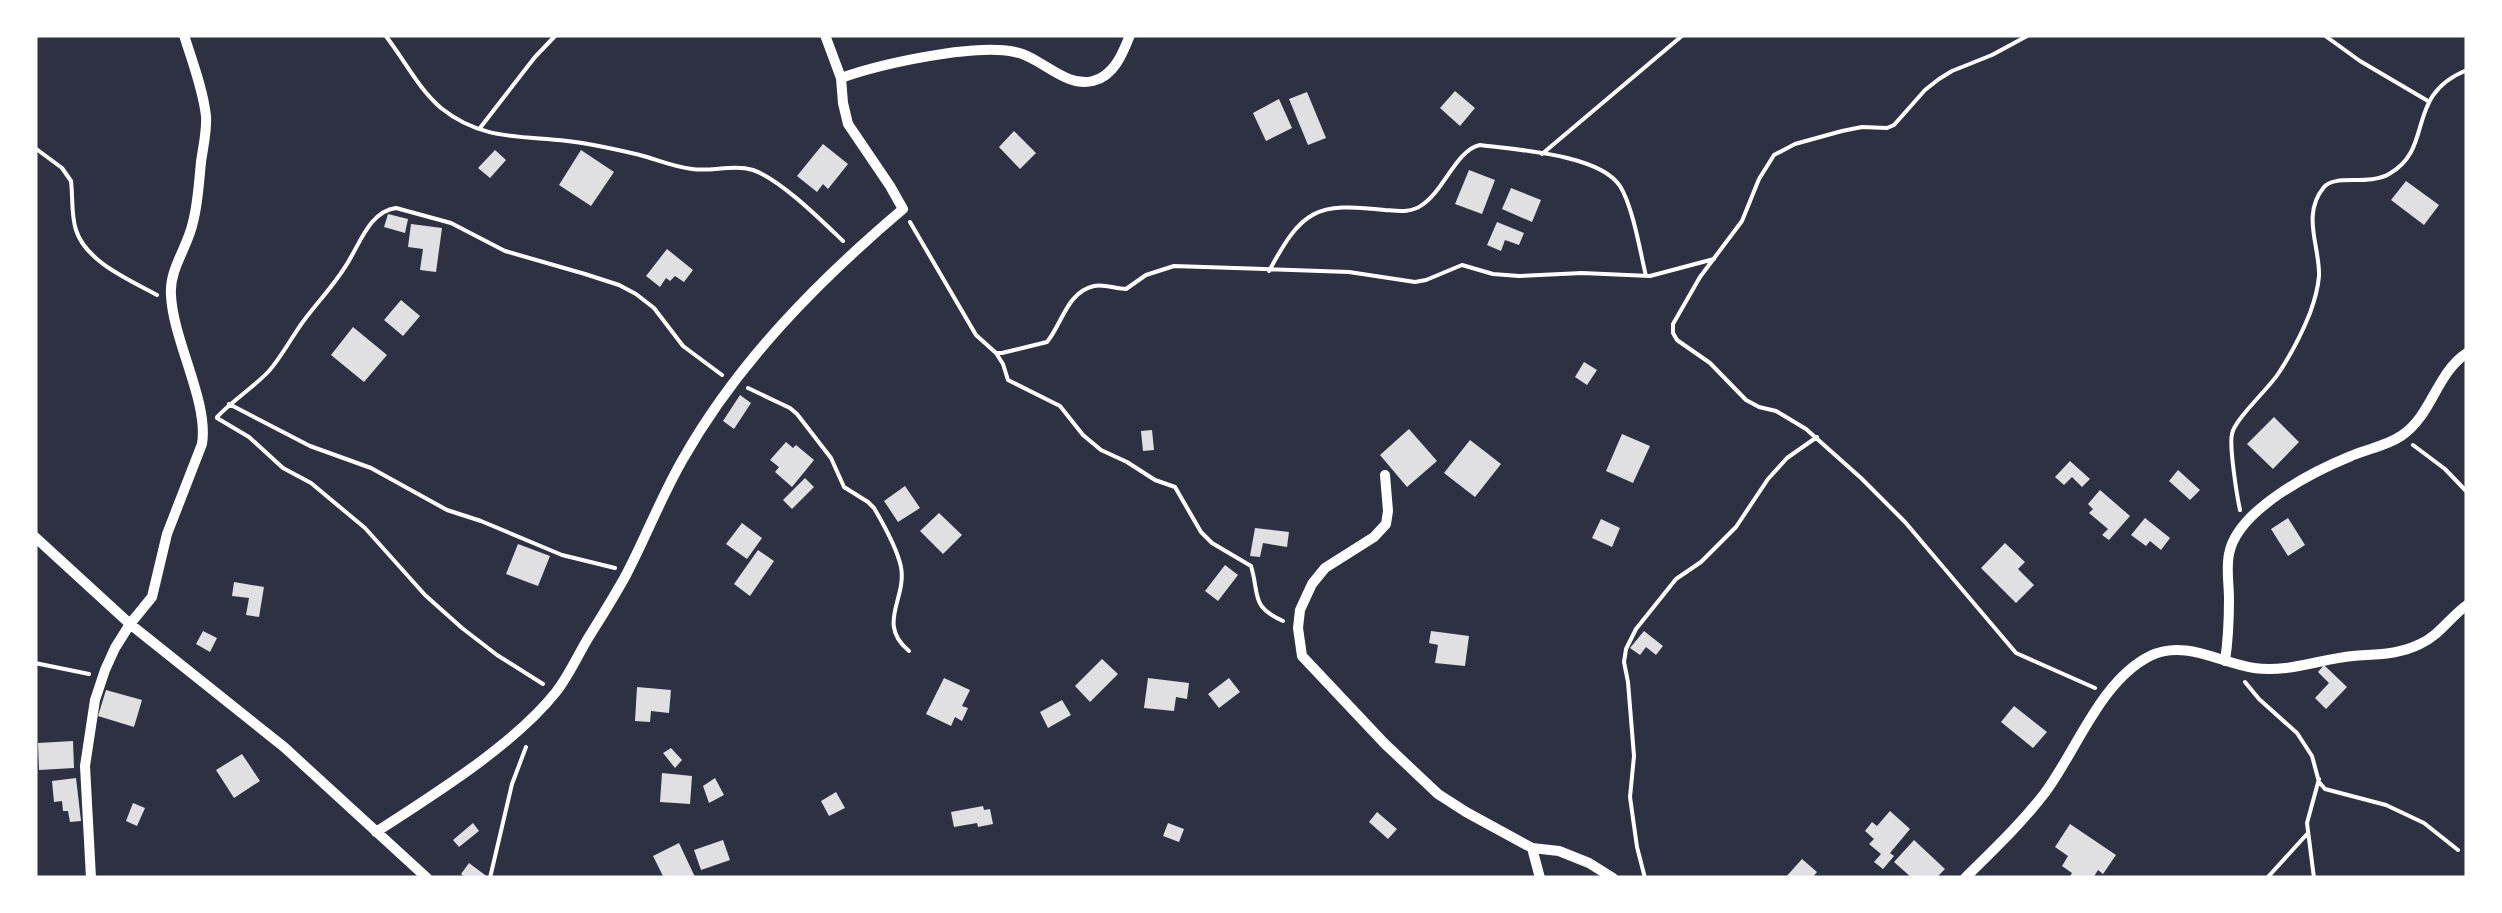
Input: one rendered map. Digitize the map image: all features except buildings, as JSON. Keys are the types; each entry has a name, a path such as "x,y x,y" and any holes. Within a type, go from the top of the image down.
{"street":[{"path":"92,878 85,766 96,700 105,670 130,624 152,597 167,534 204,432 172,304 172,282 194,218 206,132 203,102 184,35"},
{"path":"376,832 510,738 556,692 628,572 653,514 708,416 810,294 903,209 848,124 841,78 826,35"},
{"path":"841,78 872,68 992,49 1016,52 1074,80 1092,81 1118,62 1130,35"},
{"path":"2226,661 2227,563 2232,541 2242,524 2300,483 2346,458 2402,436 2421,416 2448,371 2467,354"},
{"path":"1384,475 1386,524 1374,537 1320,572 1300,610 1299,648 1307,664 1426,785 1532,848 1573,856 1613,878"},
{"path":"35,538 130,624 284,747 426,878"},
{"path":"1964,878 2045,793 2108,694 2132,668 2159,653 2198,652 2267,669 2353,656 2388,655 2434,636 2466,605"},
{"path":"1532,848 1540,878"}],"path":[{"path":"385,35 410,73 442,108 480,128 505,137 582,142 683,168 744,168 758,172 854,251"},
{"path":"480,128 556,35"},
{"path":"1542,154 1683,35"},
{"path":"2029,35 1939,79 1894,125 1862,127 1795,144 1774,155 1742,220 1700,277 1673,324 1675,337 1717,368 1752,404 1776,411 1817,437 1862,478 2016,653 2108,694"},
{"path":"2324,35 2428,100"},
{"path":"2242,524 2232,434 2280,372 2309,316 2319,274 2312,227 2318,198 2332,181 2374,180 2400,166 2416,142 2428,100 2440,84 2467,70"},
{"path":"1269,271 1288,235 1302,220 1332,208 1405,212 1420,207 1438,192 1452,169 1473,147 1480,146 1573,159 1612,177 1627,204 1646,276"},
{"path":"35,148 68,174 76,230 85,246 108,266 172,304"},
{"path":"204,432 268,372 340,275 361,237 388,209 450,223 505,251 636,294 654,308 684,346 734,383 797,414 831,458 842,484 874,508 900,563 894,632 908,650"},
{"path":"903,209 976,334 1003,364 1008,380 1060,406 1101,450 1178,490 1201,532 1252,568 1260,607 1266,614 1298,628"},
{"path":"996,353 1048,342 1072,302 1089,288 1126,288 1174,266 1349,272 1415,282 1462,265 1493,274 1646,276 1714,259"},
{"path":"230,404 310,446 371,468 447,510 562,555 628,572"},
{"path":"217,418 250,437 283,468 311,483 365,528 425,596 462,628 556,692"},
{"path":"2402,436 2445,469 2467,492"},
{"path":"1645,878 1630,797 1634,756 1626,649 1636,628 1676,579 1701,562 1736,527 1768,478 1787,458 1817,437"},
{"path":"2226,661 2258,699 2298,734 2325,789 2386,805 2424,823 2458,850"},
{"path":"35,663 86,674 105,670"},
{"path":"490,878 507,802 526,749"},
{"path":"2314,878 2307,823 2319,779"},
{"path":"2267,878 2308,833"}]}
